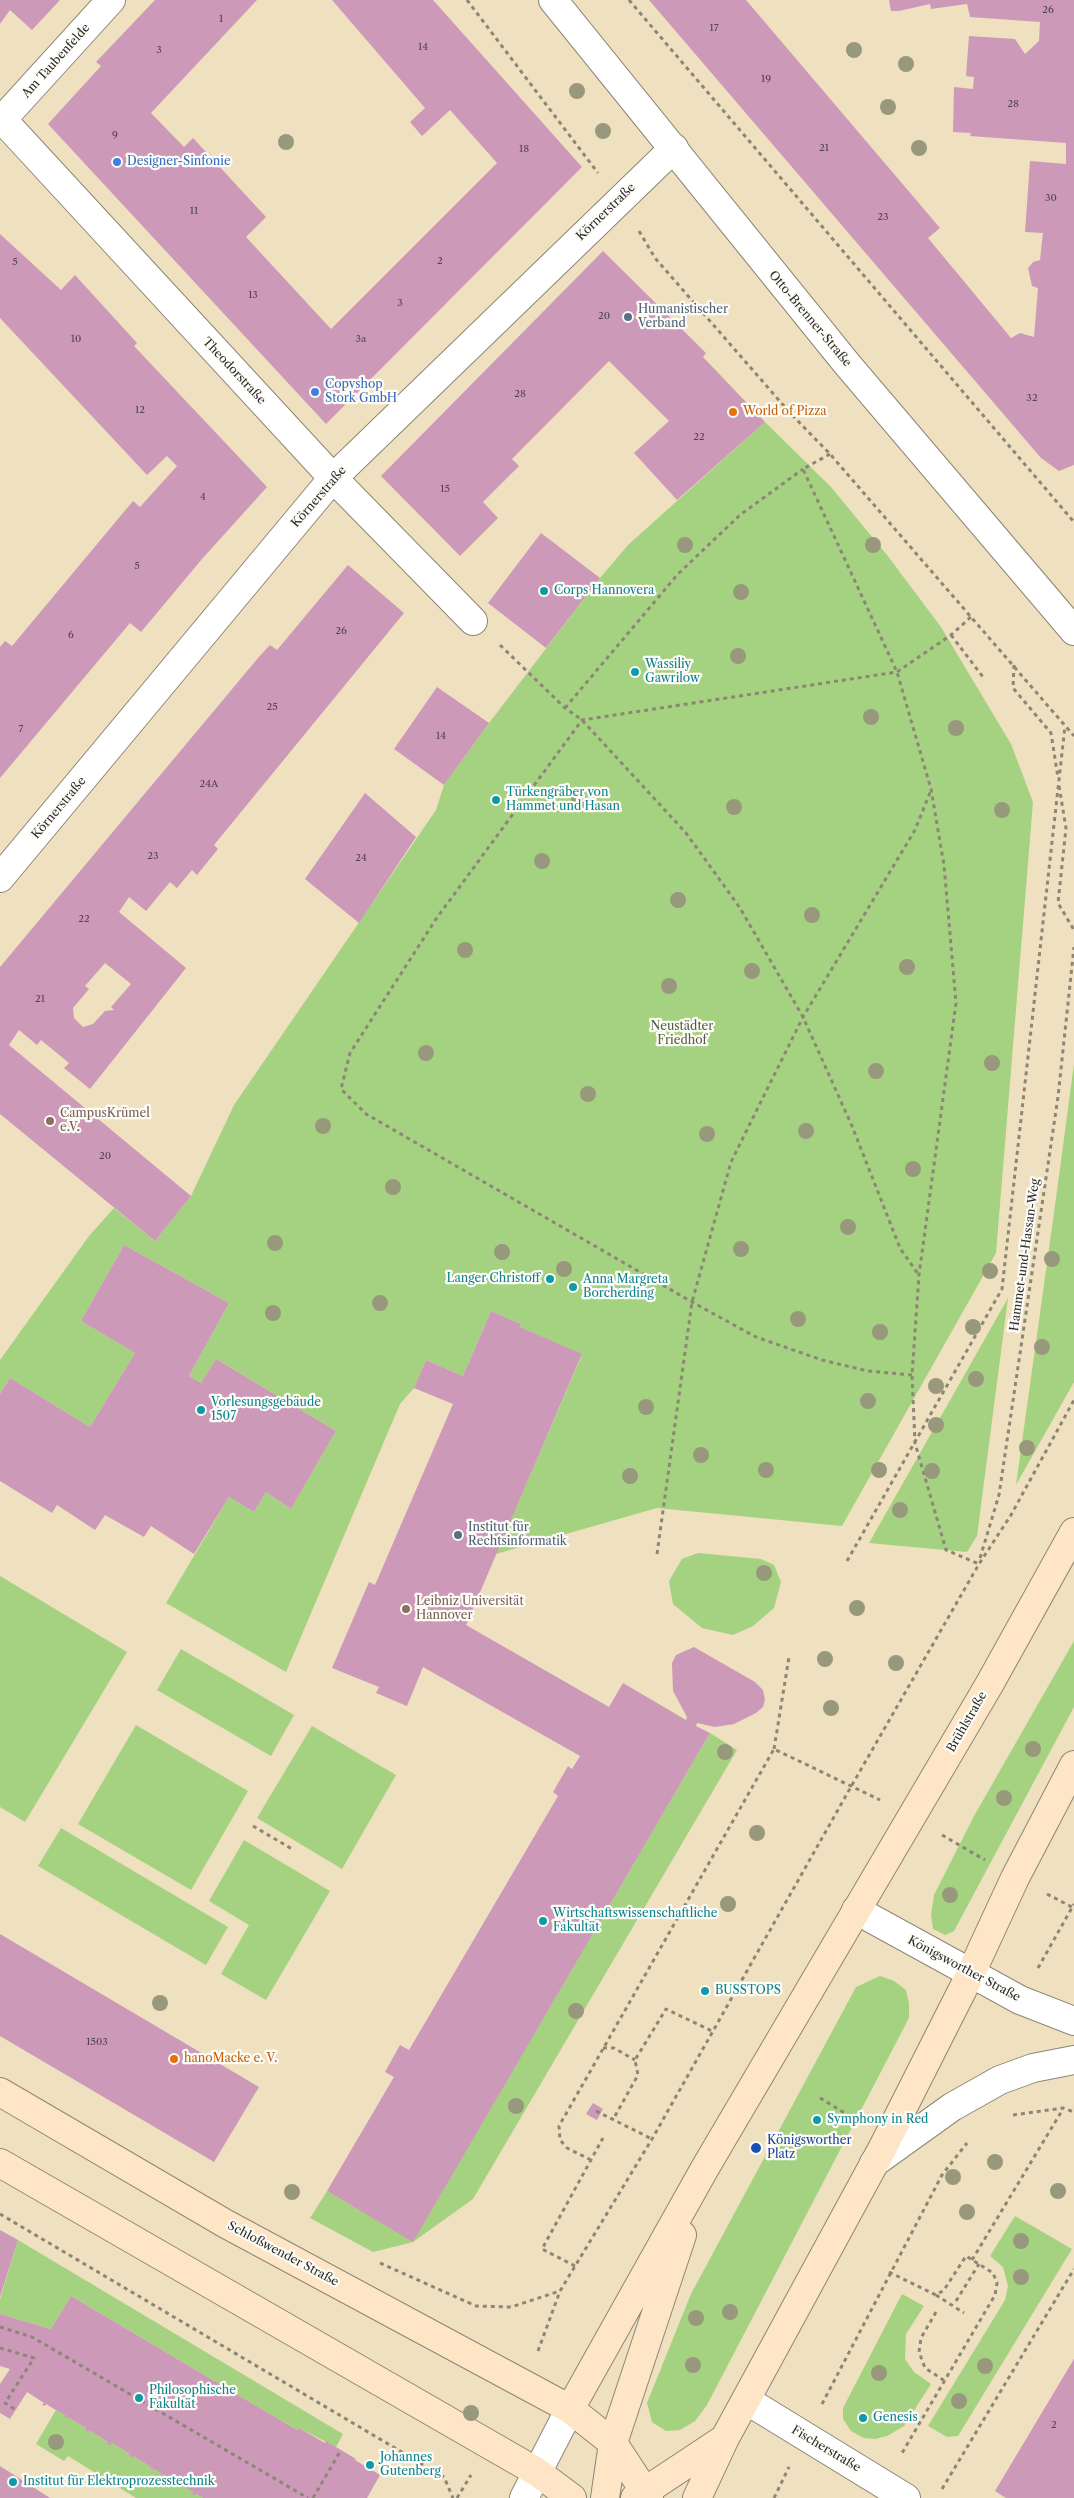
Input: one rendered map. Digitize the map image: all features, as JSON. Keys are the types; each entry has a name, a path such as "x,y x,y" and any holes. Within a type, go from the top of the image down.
{"main road":[{"name":"Brühlstraße","path":"856,1910 989,1685 1074,1532"},
{"path":"696,2498 725,2438 874,2163 971,1973 1015,1878 1074,1765"},
{"path":"725,2438 643,2496 612,2443 570,2409 705,2168 856,1910"},
{"name":"Schloßwender Straße","path":"0,2092 226,2224 570,2409"},
{"path":"0,2164 537,2472 572,2498"},
{"path":"604,2498 612,2443 635,2369 705,2168"}],"street":[{"name":"Am Taubenfelde","path":"1,120 111,0"},
{"name":"Otto-Brenner-Straße","path":"553,0 846,364 1074,631"},
{"name":"Theodorstraße","path":"1,120 333,478 473,621"},
{"name":"Körnerstraße","path":"0,878 333,478 618,200 674,148"},
{"name":"Königsworther Straße","path":"856,1910 1020,2000 1074,2021"},
{"path":"874,2163 952,2107 1000,2080 1033,2068 1074,2060"},
{"name":"Fischerstraße","path":"746,2400 805,2438 906,2498"},
{"path":"524,2498 570,2409"}],"path":[{"path":"467,0 618,200 655,258 791,414 830,454 1074,736"},
{"path":"629,0 1074,522"},
{"path":"566,708 678,574 740,515 803,469 830,454"},
{"path":"803,469 897,672 931,789 944,865 956,1003 919,1275 912,1374 915,1443 946,1550 979,1564"},
{"path":"912,1374 868,1371 822,1360 756,1337 366,1114 341,1089 350,1053 436,919 582,720 897,672 951,635 972,616"},
{"path":"473,621 566,708 582,720 686,833 740,908 803,1017 852,1126 900,1248 919,1275"},
{"path":"951,635 983,677"},
{"path":"1014,665 1013,688 1051,733 1066,828 1058,904 1074,930"},
{"path":"847,1561 1002,1289 1065,725"},
{"path":"657,1554 692,1302 731,1162 803,1017 915,830 931,789"},
{"name":"Hammet-und-Hassan-Weg","path":"979,1564 1000,1485 1058,1097 1074,947"},
{"path":"376,2261 476,2306 511,2307 560,2291 714,2032 852,1784 979,1564 1010,1515 1074,1400"},
{"path":"591,2160 567,2148 560,2140 558,2126 774,1748 790,1657"},
{"path":"774,1748 852,1784 1015,1878 1072,1907 1074,1910"},
{"path":"253,1826 292,1849"},
{"path":"615,2116 638,2075 635,2060 666,2009 714,2032"},
{"path":"603,2048 614,2048 635,2060"},
{"path":"820,2098 848,2116"},
{"path":"972,2260 1063,2108"},
{"path":"1012,2116 1063,2108 1074,2112"},
{"path":"596,2111 652,2139"},
{"path":"575,2266 542,2249 603,2138"},
{"path":"774,2498 889,2272 942,2175 969,2141"},
{"path":"0,2214 444,2476 453,2498"},
{"path":"920,2422 995,2295 997,2283 993,2274 966,2256 944,2290 936,2295"},
{"path":"956,2301 979,2264"},
{"path":"941,2490 1074,2269"},
{"path":"889,2272 936,2295 964,2313"},
{"path":"936,2312 921,2338 920,2352 925,2368 945,2380"},
{"path":"0,2327 32,2337 308,2498"},
{"path":"0,2348 34,2358 5,2403 16,2410"},
{"path":"313,2498 341,2450"}],"green space":[{"name":"Neustädter Friedhof","path":"765,422 831,487 887,555 941,627 1011,744 1033,802 996,1253 842,1526 657,1508 496,1554 582,1355 520,1327 521,1324 491,1311 463,1376 426,1360 414,1388 400,1404 286,1672 166,1603 229,1497 254,1512 266,1492 291,1509 336,1431 216,1359 201,1383 189,1376 229,1303 124,1245 81,1321 135,1353 90,1427 10,1378 0,1394 0,1360 89,1236 114,1208 155,1241 191,1196 234,1105 436,810 444,785 489,723 600,578 628,545"},
{"path":"1074,1064 1074,1382 1016,1485 1054,1213"},
{"path":"1008,1298 977,1536 967,1552 869,1543"},
{"path":"698,1553 761,1559 774,1565 781,1582 774,1608 753,1626 733,1635 702,1628 673,1604 669,1581 682,1559"},
{"path":"0,1576 127,1652 25,1822 0,1807"},
{"path":"1074,1641 1074,1707 954,1931 945,1935 933,1929 931,1915 934,1895 974,1816"},
{"path":"181,1649 294,1715 271,1756 157,1690"},
{"path":"136,1725 248,1791 191,1890 78,1824"},
{"path":"312,1726 396,1775 342,1869 257,1818"},
{"path":"710,1733 737,1750 473,2199 413,2242 373,2252 310,2218 327,2191 413,2241"},
{"path":"61,1828 228,1927 206,1965 38,1866"},
{"path":"244,1840 330,1891 266,2000 221,1974 249,1925 209,1901"},
{"path":"880,1976 894,1981 906,1990 909,2003 909,2018 707,2405 695,2421 680,2430 666,2431 652,2422 647,2403 691,2294 856,1987"},
{"path":"1015,2216 1072,2249 958,2436 947,2437 928,2426 1005,2300 1008,2286 1003,2267 990,2256"},
{"path":"18,2240 343,2434 336,2447 299,2428 297,2430 71,2296 51,2329 0,2314 0,2299"},
{"path":"902,2294 924,2306 906,2334 905,2359 914,2372 931,2384 904,2426 887,2436 875,2439 864,2438 851,2431 843,2419 843,2408"},
{"path":"56,2410 66,2416 65,2418 69,2418 86,2428 85,2431 89,2430 108,2442 108,2444 112,2443 130,2454 129,2457 133,2456 151,2467 150,2469 156,2470 193,2492 195,2496 196,2494 203,2498 136,2498 68,2456 64,2461 36,2444"}],"building":[{"path":"0,0 60,0 32,30 10,10 0,24"},
{"path":"155,0 257,0 151,113 184,147 193,138 266,217 246,237 331,329 497,163 450,110 422,136 410,122 425,108 332,0 433,0 582,167 326,424 48,124 101,66 96,62"},
{"path":"649,0 746,0 940,228 928,238 1011,338 1020,333 1034,337 1038,288 1032,286 1028,268 1033,262 1040,260 1043,233 1025,232 1030,161 1066,164 1066,143 970,136 971,133 953,132 954,87 973,89 974,77 966,76 969,36 1015,39 1025,54 1039,41 1040,22 970,17 967,4 931,9 930,4 891,11 889,0 1074,0 1074,465 1059,471 1041,458"},
{"path":"0,234 61,290 75,275 137,343 134,346 267,487 202,559 141,632 130,623 0,778 0,647 5,641 12,646 133,501 140,507 177,466 167,456 147,475 0,318"},
{"path":"603,251 706,353 703,357 765,422 677,500 634,453 669,421 609,361 512,459 519,466 483,502 498,518 460,556 381,476"},
{"name":"Corps Hannovera","path":"541,533 600,578 546,648 488,603"},
{"path":"348,565 404,613 214,845 218,849 197,875 192,870 177,888 170,882 146,911 129,897 119,912 186,968 90,1089 64,1068 69,1063 41,1040 37,1045 19,1030 9,1045 191,1196 155,1241 0,1114 0,967 258,658 270,645 277,650","holes":["105,963 131,984 111,1007 114,1010 105,1011 93,1024 83,1027 74,1018 73,1008 89,989 85,986"]},
{"path":"437,687 489,723 444,785 394,749"},
{"path":"365,793 416,837 359,923 305,879"},
{"name":"Vorlesungsgebäude 1507","path":"124,1245 229,1303 189,1376 201,1383 216,1359 336,1431 291,1509 266,1492 254,1512 229,1497 194,1554 151,1526 144,1537 105,1515 95,1530 57,1505 52,1513 0,1481 0,1394 10,1378 90,1427 135,1353 81,1321"},
{"name":"Wirtschaftswissenschaftliche Fakultät","path":"491,1311 521,1324 520,1327 582,1354 466,1625 609,1707 623,1683 686,1720 687,1717 673,1691 672,1663 676,1655 694,1647 755,1682 763,1690 765,1700 763,1707 756,1713 734,1724 715,1727 697,1723 696,1726 710,1733 413,2242 327,2191 394,2077 385,2072 400,2045 409,2050 558,1796 553,1792 568,1766 572,1769 580,1756 423,1667 407,1706 376,1693 379,1687 332,1668 369,1582 375,1585 453,1404 414,1388 426,1360 463,1376"},
{"path":"0,1934 259,2087 214,2162 0,2036"},
{"path":"593,2103 603,2109 597,2120 586,2114"},
{"path":"0,2230 18,2240 0,2297"},
{"name":"Philosophische Fakultät","path":"71,2296 297,2430 299,2428 325,2443 326,2441 380,2475 367,2498 203,2498 196,2494 195,2496 192,2494 193,2492 176,2482 175,2484 156,2470 150,2469 151,2467 133,2456 132,2458 129,2456 130,2454 112,2443 111,2445 107,2444 108,2442 89,2430 88,2432 85,2430 86,2428 69,2418 64,2418 66,2416 46,2404 45,2406 42,2405 44,2403 27,2392 10,2419 0,2413 0,2384 10,2369 0,2366 0,2314 51,2329"},
{"path":"1074,2359 1074,2498 1006,2498 995,2491"},
{"name":"Institut für Elektroprozesstechnik","path":"0,2466 50,2498 0,2498"}],"place":[{"name":"Designer-Sinfonie","path":"117,162"},
{"name":"Humanistischer Verband","path":"628,317"},
{"name":"Copyshop Stork GmbH","path":"315,392"},
{"name":"World of Pizza","path":"733,412"},
{"name":"Corps Hannovera","path":"544,591"},
{"name":"Wassiliy Gawrilow","path":"635,672"},
{"name":"Türkengräber von Hammet und Hasan","path":"496,800"},
{"name":"CampusKrümel e.V.","path":"50,1121"},
{"name":"Langer Christoff","path":"550,1279"},
{"name":"Anna Margreta Borcherding","path":"573,1287"},
{"name":"Vorlesungsgebäude 1507","path":"201,1410"},
{"name":"Institut für Rechtsinformatik","path":"458,1535"},
{"name":"Leibniz Universität Hannover","path":"406,1609"},
{"name":"Wirtschaftswissenschaftliche Fakultät","path":"543,1921"},
{"name":"BUSSTOPS","path":"705,1991"},
{"name":"hanoMacke e. V.","path":"174,2059"},
{"name":"Symphony in Red","path":"817,2120"},
{"name":"Königsworther Platz","path":"756,2148"},
{"name":"Philosophische Fakultät","path":"139,2398"},
{"name":"Genesis","path":"863,2418"},
{"name":"Johannes Gutenberg","path":"370,2465"},
{"name":"Institut für Elektroprozesstechnik","path":"13,2482"}]}
